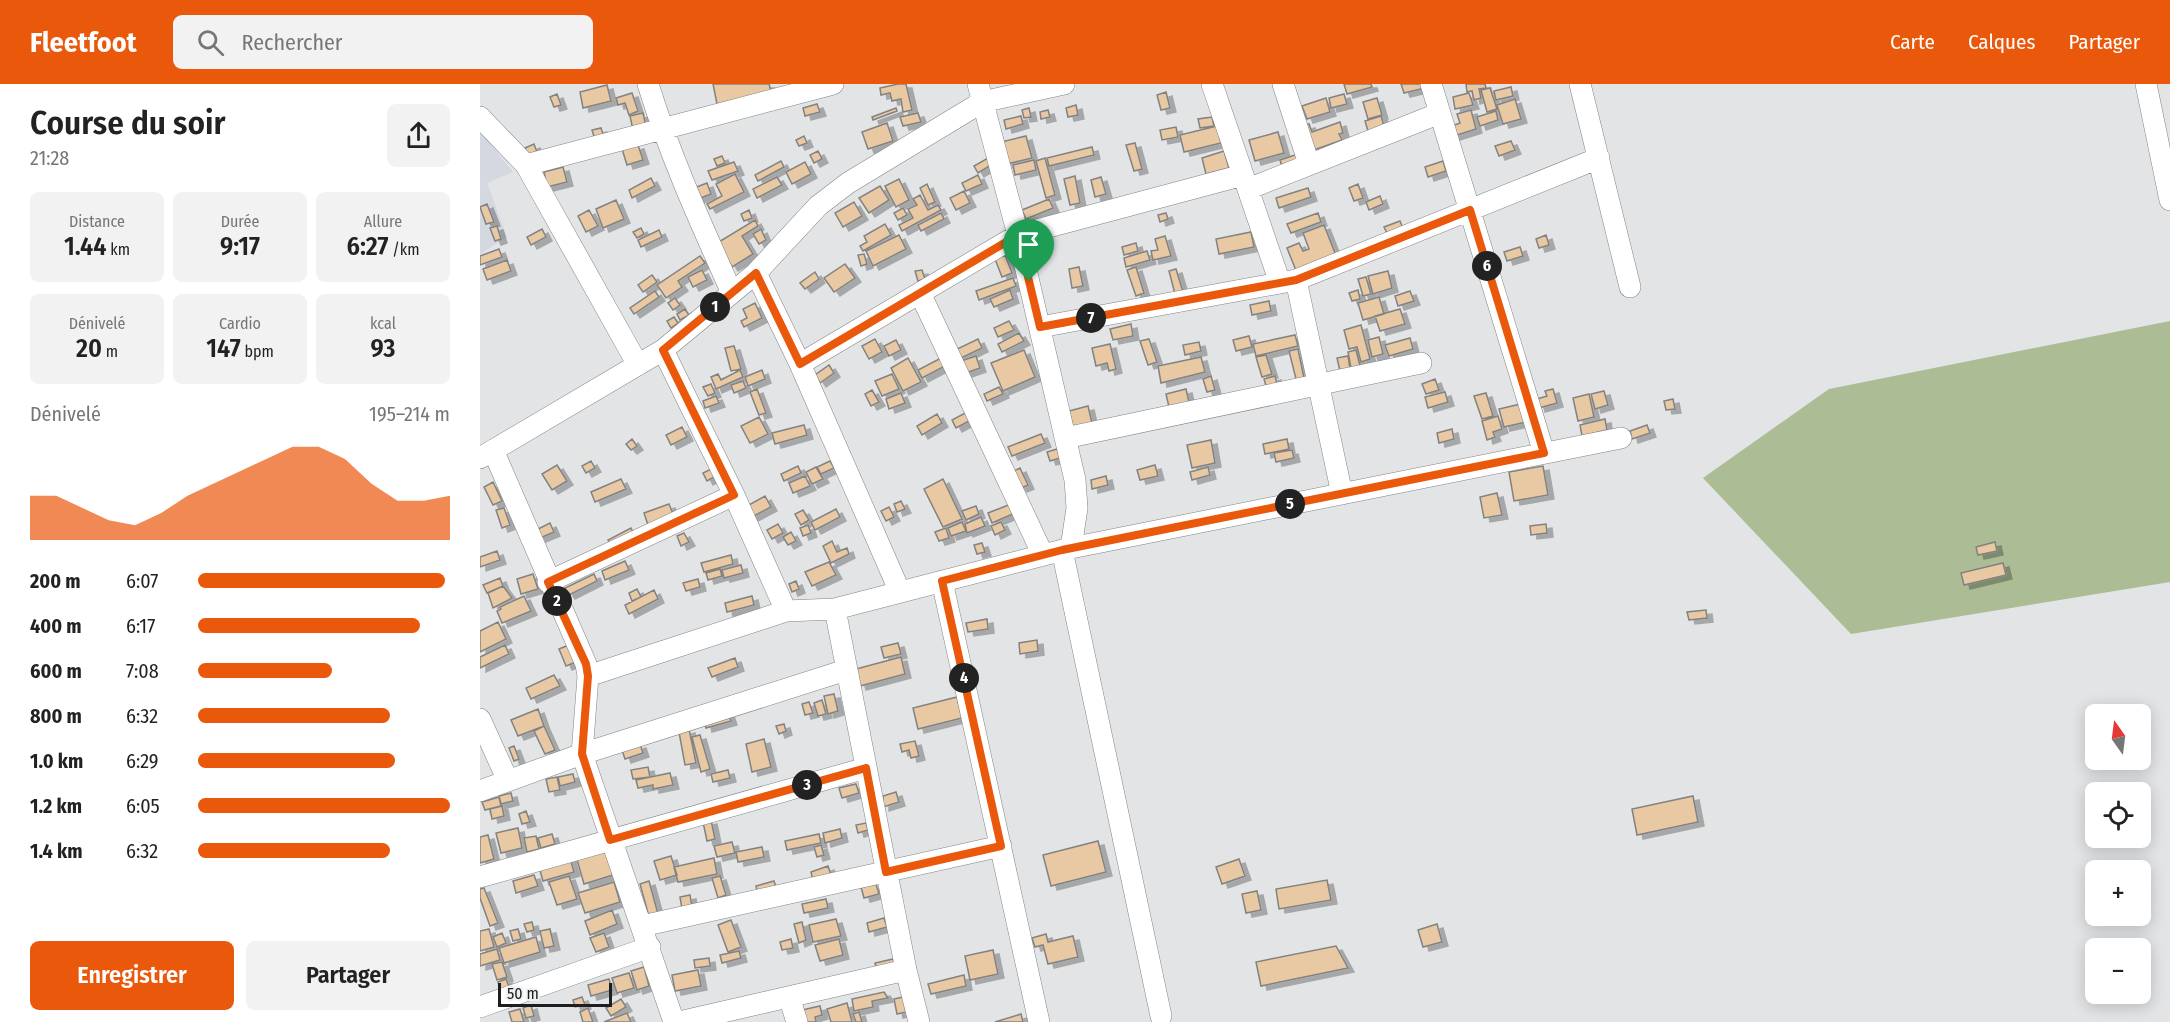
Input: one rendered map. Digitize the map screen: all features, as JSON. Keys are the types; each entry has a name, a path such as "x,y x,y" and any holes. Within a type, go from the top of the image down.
{"street":[{"path":"648,84 663,131 732,293"},
{"path":"526,165 663,131 833,84"},
{"path":"906,970 676,1022 610,840 582,754 588,676 581,652 487,454 663,350 756,273 818,206 980,93 1064,84"},
{"path":"1212,84 1245,182 1288,281 1318,384 1342,494"},
{"path":"1283,84 1310,164"},
{"path":"1431,84 1544,453"},
{"path":"1580,84 1630,287"},
{"path":"2146,84 2170,200"},
{"path":"980,93 1018,235 1077,497 1059,551"},
{"path":"800,364 1018,235 1245,182 1310,164 1440,113"},
{"path":"480,117 526,165 638,365"},
{"path":"1040,327 1288,281 1599,158"},
{"path":"756,273 800,364 900,592"},
{"path":"920,293 1059,551 1161,1016"},
{"path":"663,350 734,495 786,611"},
{"path":"1065,438 1421,363"},
{"path":"588,676 786,611 834,609 1059,551 1622,438"},
{"path":"548,582 734,495"},
{"path":"942,581 1040,1022"},
{"path":"834,609 906,970 919,1022"},
{"path":"480,791 582,754 846,670"},
{"path":"480,719 508,781"},
{"path":"480,877 866,768"},
{"path":"642,926 1001,846"},
{"path":"480,1007 650,947"},
{"path":"789,997 797,1022"}],"shaded area":[{"path":"480,131 513,172 487,183 507,237 480,254"}],"green space":[{"path":"2170,321 2170,582 1851,634 1703,478 1829,389"}],"building":[{"path":"713,84 769,84 771,91 717,104"},
{"path":"906,84 912,110 903,112 901,99 892,101 890,93 881,95 880,88"},
{"path":"1344,84 1371,84 1372,87 1347,94"},
{"path":"1401,84 1423,84 1425,88 1404,93"},
{"path":"1466,84 1485,84 1486,88 1479,89 1481,98 1474,100 1472,91 1467,92"},
{"path":"607,85 611,101 583,108 580,92"},
{"path":"1511,87 1513,96 1496,100 1494,91"},
{"path":"1490,88 1497,109 1487,112 1481,90"},
{"path":"1166,92 1170,108 1161,110 1157,95"},
{"path":"632,93 638,111 629,115 625,103 618,105 616,98"},
{"path":"1469,93 1473,105 1455,109 1453,97"},
{"path":"557,94 561,105 554,107 550,97"},
{"path":"1344,94 1347,104 1331,108 1329,98"},
{"path":"1326,98 1330,112 1307,119 1302,106"},
{"path":"1377,98 1382,115 1368,119 1363,102"},
{"path":"1515,99 1521,119 1503,124 1497,105"},
{"path":"817,104 820,112 805,116 803,108"},
{"path":"1076,105 1078,115 1068,117 1066,108"},
{"path":"896,108 897,111 873,120 872,117"},
{"path":"1029,108 1031,117 1024,118 1022,110"},
{"path":"1048,110 1050,117 1041,119 1040,112"},
{"path":"1471,110 1476,129 1454,136 1452,126 1460,123 1457,114"},
{"path":"1496,111 1498,120 1480,126 1477,117"},
{"path":"643,113 646,127 633,130 630,116"},
{"path":"918,113 921,122 903,126 900,117"},
{"path":"1021,116 1023,124 1006,129 1004,120"},
{"path":"1381,116 1384,126 1368,131 1365,121"},
{"path":"1212,117 1214,126 1200,128 1198,119"},
{"path":"1340,122 1343,133 1339,134 1342,140 1311,151 1302,126 1309,124 1312,132"},
{"path":"887,123 893,141 868,149 862,132"},
{"path":"1217,126 1221,143 1184,152 1180,135"},
{"path":"1176,127 1178,137 1162,140 1160,130"},
{"path":"601,128 604,137 595,140 592,130"},
{"path":"1278,132 1284,153 1255,161 1249,140"},
{"path":"804,136 807,143 799,146 796,140"},
{"path":"1026,136 1032,158 1007,164 1001,142"},
{"path":"1511,141 1515,150 1499,156 1495,146"},
{"path":"1135,143 1142,169 1134,171 1126,145"},
{"path":"534,144 538,155 529,159 525,148"},
{"path":"638,145 643,160 627,165 622,149"},
{"path":"1092,147 1094,155 1049,166 1047,158"},
{"path":"818,151 822,159 814,163 810,155"},
{"path":"1224,151 1229,168 1206,174 1202,158"},
{"path":"1298,154 1300,161 1282,167 1280,160"},
{"path":"722,156 725,163 717,166 714,159"},
{"path":"988,158 991,165 978,173 974,166"},
{"path":"1045,158 1055,195 1046,198 1036,161"},
{"path":"1034,160 1036,170 1015,175 1013,165"},
{"path":"781,161 784,167 758,181 755,175"},
{"path":"1443,161 1446,171 1428,177 1425,167"},
{"path":"734,162 738,171 712,180 708,171"},
{"path":"805,162 811,174 792,184 786,172"},
{"path":"563,167 567,182 547,187 544,172"},
{"path":"735,174 744,192 710,209 707,204 722,196 716,184"},
{"path":"978,175 982,184 966,191 962,183"},
{"path":"1075,176 1080,203 1070,205 1064,179"},
{"path":"777,177 782,185 757,198 753,189"},
{"path":"1101,177 1106,194 1095,197 1091,180"},
{"path":"651,178 655,186 632,198 629,190"},
{"path":"899,179 909,200 896,207 885,186"},
{"path":"707,183 711,194 698,199 694,188"},
{"path":"927,184 935,202 928,205 920,188"},
{"path":"1358,184 1363,198 1354,201 1349,188"},
{"path":"880,186 889,200 869,213 859,198"},
{"path":"1308,188 1311,197 1279,208 1276,198"},
{"path":"964,191 970,203 956,210 950,198"},
{"path":"920,195 928,210 938,205 941,210 902,231 899,225 913,218 908,209 917,205 913,199"},
{"path":"1380,196 1383,204 1369,210 1366,202"},
{"path":"1049,199 1053,208 1026,219 1022,210"},
{"path":"616,200 624,219 603,228 596,209"},
{"path":"854,202 862,216 843,227 835,213"},
{"path":"487,204 494,222 486,224 480,207"},
{"path":"903,208 907,215 898,220 894,213"},
{"path":"589,210 598,226 586,232 578,216"},
{"path":"749,210 752,218 744,221 741,214"},
{"path":"941,213 944,219 921,231 918,225"},
{"path":"1166,213 1168,219 1160,222 1158,215"},
{"path":"1318,213 1321,222 1291,233 1287,224"},
{"path":"755,220 758,226 742,236 753,254 732,267 717,243"},
{"path":"1400,221 1404,231 1389,237 1384,227"},
{"path":"885,224 891,235 863,251 860,246 867,242 864,236"},
{"path":"1324,225 1337,258 1297,273 1287,248 1299,243 1303,251 1309,249 1303,233"},
{"path":"497,226 501,239 495,241 490,228"},
{"path":"641,228 644,234 637,238 633,232"},
{"path":"542,229 546,237 531,245 527,237"},
{"path":"761,229 766,240 759,244 753,234"},
{"path":"659,230 662,237 641,247 638,240"},
{"path":"1251,232 1254,247 1219,254 1216,239"},
{"path":"899,235 906,249 873,266 866,251"},
{"path":"1546,235 1549,245 1539,248 1536,239"},
{"path":"1165,236 1171,256 1153,260 1151,251 1158,250 1155,239"},
{"path":"1136,243 1138,251 1124,255 1122,247"},
{"path":"1520,247 1523,256 1507,261 1504,252"},
{"path":"499,249 502,257 480,265 480,256"},
{"path":"1147,251 1150,260 1126,267 1124,258"},
{"path":"864,254 867,264 861,266 858,255"},
{"path":"1005,255 1012,273 1002,277 995,259"},
{"path":"700,256 705,263 678,281 682,287 666,298 657,285"},
{"path":"507,260 511,271 487,280 483,269"},
{"path":"845,264 855,278 834,292 824,278"},
{"path":"1079,267 1083,286 1072,288 1069,269"},
{"path":"1136,267 1144,293 1136,296 1127,270"},
{"path":"1176,269 1183,292 1175,294 1169,271"},
{"path":"702,270 707,280 693,287 688,277"},
{"path":"922,270 925,279 918,281 915,271"},
{"path":"1388,271 1392,288 1373,294 1368,276"},
{"path":"815,272 819,279 805,289 800,283"},
{"path":"652,275 657,282 643,292 638,285"},
{"path":"1366,277 1371,294 1363,296 1358,279"},
{"path":"1013,278 1016,286 979,300 976,291"},
{"path":"1010,290 1013,299 994,307 990,299"},
{"path":"1358,290 1360,299 1352,301 1349,293"},
{"path":"655,291 659,297 634,314 630,308"},
{"path":"1410,291 1414,301 1398,306 1395,296"},
{"path":"1379,297 1384,314 1363,320 1358,303"},
{"path":"675,298 680,305 673,310 668,303"},
{"path":"1269,301 1271,311 1252,315 1250,305"},
{"path":"755,303 762,318 744,327 741,321 747,318 743,309"},
{"path":"685,309 689,315 680,320 677,314"},
{"path":"1400,309 1405,324 1380,331 1375,316"},
{"path":"674,317 678,323 671,328 667,321"},
{"path":"1009,321 1014,330 998,337 994,328"},
{"path":"1131,324 1133,336 1113,340 1110,329"},
{"path":"1361,325 1370,359 1361,362 1357,347 1349,349 1344,330"},
{"path":"1019,333 1024,341 1002,352 998,344"},
{"path":"1295,335 1298,346 1256,356 1253,344"},
{"path":"1249,336 1252,347 1236,351 1233,340"},
{"path":"1379,337 1383,354 1372,357 1368,340"},
{"path":"1410,338 1413,349 1389,356 1385,345"},
{"path":"875,339 882,352 869,359 862,346"},
{"path":"978,339 982,348 957,360 953,351"},
{"path":"1149,339 1157,362 1148,365 1140,341"},
{"path":"896,340 901,350 889,356 884,346"},
{"path":"1199,342 1201,351 1185,355 1183,345"},
{"path":"1110,344 1116,369 1109,371 1107,363 1096,366 1092,348"},
{"path":"734,346 741,369 731,371 725,348"},
{"path":"1298,349 1304,378 1296,379 1289,351"},
{"path":"1024,350 1035,377 1003,391 991,363"},
{"path":"1356,350 1360,366 1351,368 1348,352"},
{"path":"1266,355 1272,374 1262,377 1256,357"},
{"path":"976,356 980,368 963,374 958,362"},
{"path":"1348,356 1350,369 1340,371 1337,358"},
{"path":"1201,357 1205,372 1161,383 1158,366"},
{"path":"908,358 921,382 903,391 891,368"},
{"path":"941,358 945,366 922,378 918,370"},
{"path":"829,365 834,373 820,383 815,375"},
{"path":"740,370 743,377 716,389 711,377 718,374 721,380"},
{"path":"762,370 765,379 748,386 745,377"},
{"path":"892,374 899,389 882,396 875,381"},
{"path":"1211,376 1215,390 1207,392 1203,379"},
{"path":"1275,376 1277,384 1266,386 1264,379"},
{"path":"1435,379 1439,390 1426,394 1422,384"},
{"path":"743,381 746,388 734,393 731,385"},
{"path":"711,384 715,393 708,396 703,387"},
{"path":"999,387 1003,394 987,401 984,394"},
{"path":"757,389 766,413 759,415 750,392"},
{"path":"1186,389 1189,402 1169,407 1166,394"},
{"path":"1553,389 1557,403 1539,408 1537,399 1547,396 1545,391"},
{"path":"872,390 879,402 871,406 865,394"},
{"path":"1604,391 1608,405 1595,409 1591,394"},
{"path":"1445,392 1448,402 1428,408 1425,397"},
{"path":"901,393 905,403 889,409 886,399"},
{"path":"1486,393 1493,416 1482,419 1474,396"},
{"path":"1589,394 1594,417 1578,421 1573,398"},
{"path":"716,396 719,403 705,408 703,401"},
{"path":"1673,399 1675,409 1666,410 1664,401"},
{"path":"1525,403 1530,421 1504,427 1499,409"},
{"path":"1088,406 1092,423 1073,427 1069,411"},
{"path":"967,412 971,420 956,428 952,420"},
{"path":"937,414 942,423 922,435 917,426"},
{"path":"1498,416 1502,429 1493,432 1495,437 1487,440 1482,421"},
{"path":"759,417 768,434 750,443 741,426"},
{"path":"1605,419 1607,430 1582,436 1580,425"},
{"path":"804,425 807,435 775,444 772,433"},
{"path":"1647,425 1650,433 1632,439 1630,431"},
{"path":"682,427 687,437 671,445 666,435"},
{"path":"1452,429 1454,439 1439,443 1437,433"},
{"path":"1041,434 1045,443 1012,456 1008,447"},
{"path":"632,439 637,446 631,450 626,444"},
{"path":"1287,439 1289,449 1265,454 1263,444"},
{"path":"1211,440 1215,463 1192,468 1187,445"},
{"path":"1057,449 1060,458 1050,461 1047,452"},
{"path":"1292,450 1294,458 1276,462 1274,453"},
{"path":"591,461 595,468 586,473 582,466"},
{"path":"830,461 834,468 821,474 817,467"},
{"path":"557,465 567,481 552,490 542,474"},
{"path":"1155,465 1158,476 1140,480 1137,470"},
{"path":"798,466 801,473 784,481 781,474"},
{"path":"1543,466 1548,495 1514,501 1509,472"},
{"path":"816,467 823,479 812,484 806,472"},
{"path":"1208,467 1210,475 1192,480 1190,472"},
{"path":"713,468 716,476 707,481 703,473"},
{"path":"1020,468 1028,485 1021,488 1012,472"},
{"path":"805,476 810,486 793,493 789,483"},
{"path":"1106,476 1108,485 1092,489 1091,480"},
{"path":"621,479 626,489 595,502 591,492"},
{"path":"943,479 962,519 943,527 924,489"},
{"path":"493,482 502,501 493,505 484,487"},
{"path":"1497,493 1502,515 1484,518 1480,497"},
{"path":"765,496 771,507 752,517 747,506"},
{"path":"901,501 905,509 897,512 894,504"},
{"path":"669,504 676,521 650,531 644,513"},
{"path":"1011,504 1015,513 992,523 988,513"},
{"path":"976,506 979,514 966,520 962,511"},
{"path":"889,507 894,517 886,521 881,511"},
{"path":"504,508 510,525 502,528 496,510"},
{"path":"836,509 840,517 815,530 811,522"},
{"path":"803,510 809,520 801,525 795,514"},
{"path":"981,517 985,526 967,533 965,524"},
{"path":"962,522 966,531 951,536 948,528"},
{"path":"1001,522 1005,530 995,535 991,526"},
{"path":"550,523 554,532 540,538 536,530"},
{"path":"778,524 783,533 772,539 767,530"},
{"path":"1546,524 1547,533 1531,535 1530,526"},
{"path":"808,525 811,533 803,536 800,528"},
{"path":"631,528 635,536 612,547 608,540"},
{"path":"946,528 949,538 939,541 935,532"},
{"path":"791,532 796,541 788,545 783,537"},
{"path":"684,533 689,542 681,546 677,536"},
{"path":"832,541 837,552 847,548 849,554 831,563 823,546"},
{"path":"1995,542 1997,551 1978,555 1976,547"},
{"path":"982,543 985,552 977,554 974,545"},
{"path":"497,551 500,560 480,567 480,557"},
{"path":"731,555 733,564 704,572 701,563"},
{"path":"625,561 629,570 605,580 602,571"},
{"path":"829,562 836,575 812,586 805,572"},
{"path":"2003,563 2006,575 1964,585 1961,573"},
{"path":"741,565 743,573 724,578 722,570"},
{"path":"720,569 722,576 708,580 706,573"},
{"path":"533,574 538,589 521,594 517,579"},
{"path":"594,574 597,581 569,595 565,588"},
{"path":"500,578 503,586 487,593 483,585"},
{"path":"698,579 700,587 686,591 683,583"},
{"path":"796,581 799,589 792,592 789,584"},
{"path":"503,586 512,598 493,608 488,593"},
{"path":"637,589 641,597 632,601 629,593"},
{"path":"654,590 658,599 629,614 625,605"},
{"path":"524,596 531,611 502,623 497,611 501,609 500,607"},
{"path":"752,596 754,605 727,612 725,603"},
{"path":"1706,610 1707,618 1689,620 1687,612"},
{"path":"987,619 988,629 968,632 966,623"},
{"path":"498,622 506,639 480,652 480,631"},
{"path":"1037,640 1038,651 1020,654 1019,643"},
{"path":"898,643 901,654 884,658 881,647"},
{"path":"505,645 509,654 480,668 480,657"},
{"path":"569,645 576,662 566,666 559,649"},
{"path":"901,657 905,674 860,686 856,669"},
{"path":"735,658 738,667 712,677 708,668"},
{"path":"554,675 560,686 531,699 526,688"},
{"path":"834,694 838,711 828,714 824,696"},
{"path":"957,697 962,718 918,729 913,708"},
{"path":"822,700 826,714 818,716 814,703"},
{"path":"809,702 813,713 805,715 802,704"},
{"path":"538,709 544,726 518,736 511,720"},
{"path":"728,712 731,721 706,728 704,719"},
{"path":"784,724 786,731 779,734 776,726"},
{"path":"544,726 555,750 545,754 534,731"},
{"path":"689,729 696,763 685,765 679,732"},
{"path":"700,735 710,769 701,772 692,737"},
{"path":"764,739 771,767 752,772 746,744"},
{"path":"915,741 919,756 911,758 909,750 902,752 900,744"},
{"path":"640,744 643,753 625,759 622,750"},
{"path":"514,746 519,759 514,761 509,748"},
{"path":"648,767 650,777 633,779 631,770"},
{"path":"728,770 730,778 713,782 711,774"},
{"path":"670,773 673,785 653,789 653,785 638,788 636,780"},
{"path":"573,774 575,782 560,786 558,777"},
{"path":"557,777 560,790 549,792 546,779"},
{"path":"856,784 859,793 842,798 839,788"},
{"path":"896,792 899,802 883,807 883,796"},
{"path":"511,793 513,801 501,804 499,796"},
{"path":"1693,796 1698,822 1637,835 1632,809"},
{"path":"499,797 501,806 485,810 482,802"},
{"path":"502,806 504,816 492,819 490,809"},
{"path":"526,811 530,822 522,824 519,814"},
{"path":"711,820 715,839 707,841 703,822"},
{"path":"866,823 868,830 858,833 856,825"},
{"path":"518,828 522,848 501,853 496,833"},
{"path":"840,829 842,838 825,843 823,833"},
{"path":"552,834 555,844 541,848 538,838"},
{"path":"819,834 821,843 787,850 785,841"},
{"path":"488,835 494,859 480,863 480,837"},
{"path":"536,836 539,849 527,852 524,838"},
{"path":"1098,841 1106,872 1051,886 1043,855"},
{"path":"732,842 735,853 717,857 714,846"},
{"path":"821,845 824,855 817,857 814,847"},
{"path":"762,847 764,857 738,862 736,852"},
{"path":"605,848 613,875 584,884 576,856"},
{"path":"671,856 677,875 660,880 654,861"},
{"path":"570,858 574,872 543,881 539,867"},
{"path":"714,858 717,874 678,882 674,867"},
{"path":"1239,859 1245,876 1222,884 1216,867"},
{"path":"828,866 831,875 813,881 811,872"},
{"path":"534,875 538,886 516,893 513,881"},
{"path":"569,876 577,899 557,905 549,882"},
{"path":"720,876 726,895 718,898 712,878"},
{"path":"1327,880 1331,900 1279,909 1276,889"},
{"path":"649,881 658,914 649,917 640,884"},
{"path":"774,881 777,890 758,895 756,886"},
{"path":"614,882 620,902 585,913 578,893"},
{"path":"876,884 879,894 864,898 861,887"},
{"path":"484,888 498,923 490,926 480,898 480,889"},
{"path":"1257,891 1261,910 1246,913 1242,894"},
{"path":"690,895 692,907 682,909 680,897"},
{"path":"826,899 828,908 804,913 802,904"},
{"path":"612,910 617,924 590,935 585,921"},
{"path":"884,918 887,927 869,932 867,923"},
{"path":"836,919 841,936 813,942 809,925"},
{"path":"731,920 741,947 728,952 718,925"},
{"path":"532,922 534,930 527,932 524,924"},
{"path":"802,922 806,940 799,943 794,924"},
{"path":"1437,924 1442,942 1423,947 1418,930"},
{"path":"489,929 494,947 480,951 480,931"},
{"path":"518,929 521,939 513,941 510,931"},
{"path":"550,929 554,946 544,948 540,931"},
{"path":"502,933 506,943 497,947 493,937"},
{"path":"604,933 609,947 596,952 590,938"},
{"path":"1046,934 1048,942 1073,936 1078,957 1048,964 1043,945 1035,947 1032,938"},
{"path":"536,937 540,952 504,963 499,948"},
{"path":"791,939 793,948 782,950 780,942"},
{"path":"839,939 843,955 820,961 815,945"},
{"path":"1336,946 1348,968 1261,986 1256,962"},
{"path":"497,949 500,960 480,966 480,954"},
{"path":"993,950 998,974 970,980 965,956"},
{"path":"739,951 741,958 722,963 720,955"},
{"path":"709,958 710,966 695,968 694,960"},
{"path":"893,959 895,967 877,971 875,963"},
{"path":"502,962 507,977 497,980 492,964"},
{"path":"644,967 649,986 637,990 631,971"},
{"path":"698,970 701,986 675,991 672,975"},
{"path":"629,973 634,988 617,993 612,978"},
{"path":"964,975 966,986 931,994 928,984"},
{"path":"506,979 510,989 501,992 498,982"},
{"path":"609,979 612,990 591,996 588,985"},
{"path":"884,992 888,998 872,1001 873,1007 854,1011 852,999"},
{"path":"582,997 585,1005 575,1007 573,1000"},
{"path":"903,997 906,1012 897,1014 894,999"},
{"path":"621,999 626,1007 611,1016 606,1008"},
{"path":"847,1003 852,1022 831,1022 827,1009"},
{"path":"531,1005 534,1016 526,1018 523,1008"},
{"path":"820,1006 822,1015 815,1017 816,1022 805,1022 802,1010"},
{"path":"588,1008 593,1022 583,1022 580,1012"},
{"path":"520,1009 524,1022 512,1022 509,1012"},
{"path":"859,1012 862,1022 856,1022 853,1014"},
{"path":"627,1013 631,1022 604,1022"},
{"path":"1021,1014 1023,1022 995,1022"}],"route":[{"path":"1470,210 1544,453 1062,550 942,581 1001,846 886,872 866,768 610,840 582,754 588,676 586,664 548,582 734,495 663,350 756,273 800,364 1018,235 1029,281 1040,327 1296,280 1470,210"}]}
